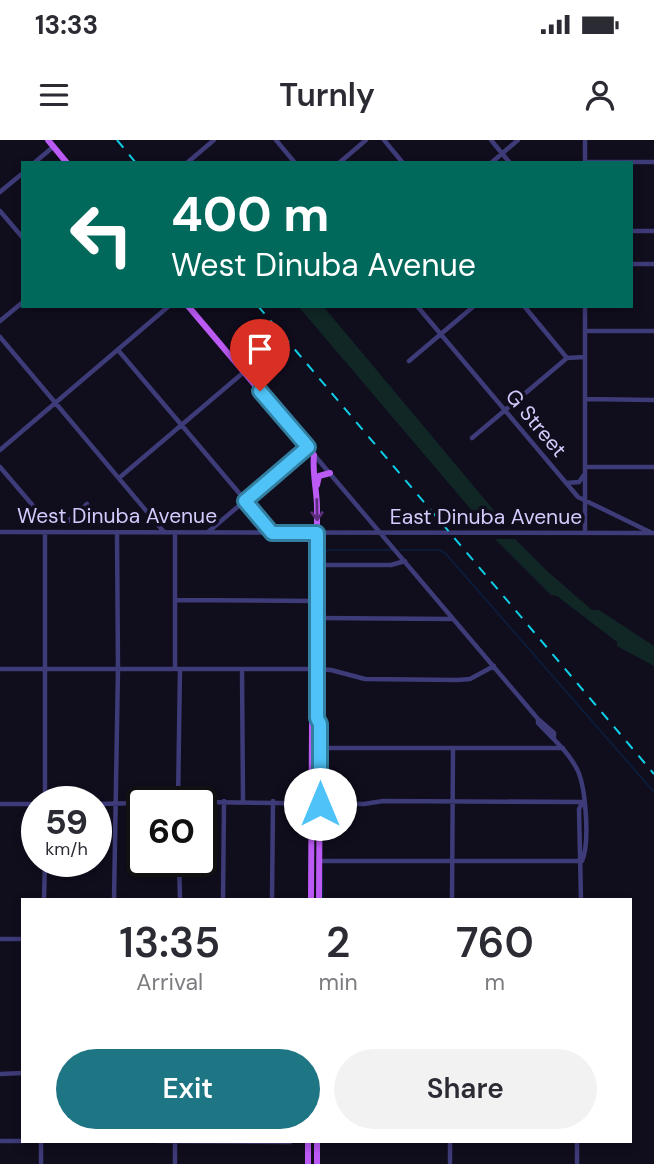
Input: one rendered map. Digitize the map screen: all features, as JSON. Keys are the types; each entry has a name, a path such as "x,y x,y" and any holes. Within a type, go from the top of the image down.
{"main road":[{"path":"48,140 65,161"},
{"path":"53,146 61,140"},
{"path":"190,308 314,455 313,477 317,487"},
{"path":"311,898 320,748 316,669 317,487 319,477 330,472"},
{"path":"317,718 312,724 319,898"},
{"path":"308,1143 308,1164"},
{"path":"317,1143 317,1164"}],"street":[{"path":"189,161 214,140"},
{"path":"276,140 293,161"},
{"path":"341,161 366,140"},
{"path":"384,140 401,161"},
{"path":"491,140 508,161"},
{"path":"493,161 518,140"},
{"path":"585,140 585,161"},
{"path":"36,161 53,146"},
{"path":"633,162 654,162"},
{"path":"0,192 21,175"},
{"path":"0,211 21,236"},
{"path":"633,231 654,231"},
{"path":"633,264 654,264"},
{"path":"0,321 21,304"},
{"path":"0,450 167,308"},
{"name":"G Street","path":"419,308 578,497 653,533"},
{"path":"409,361 472,308"},
{"path":"526,308 567,358"},
{"path":"585,308 585,533"},
{"path":"585,331 654,331"},
{"path":"0,337 165,533"},
{"path":"118,350 272,533"},
{"path":"472,438 567,358 585,358"},
{"path":"119,478 244,372"},
{"path":"585,399 654,400"},
{"path":"208,532 308,447"},
{"path":"314,455 494,666 538,719 538,723 554,737 577,769 583,802 579,809 581,898"},
{"path":"0,467 47,522 64,523 87,504"},
{"path":"585,467 654,467"},
{"path":"566,483 579,482 585,475"},
{"name":"West Dinuba Avenue","path":"0,532 317,533"},
{"path":"45,532 46,786"},
{"path":"114,898 118,669 117,532"},
{"path":"175,533 178,786"},
{"name":"East Dinuba Avenue","path":"317,533 653,533"},
{"path":"316,565 391,565 405,561"},
{"path":"175,600 317,601"},
{"path":"317,618 453,619"},
{"path":"0,669 316,669 365,679 457,680 470,679 494,666"},
{"path":"242,669 243,802"},
{"path":"320,748 563,748"},
{"path":"452,898 453,748"},
{"path":"272,898 273,801"},
{"path":"217,802 583,802"},
{"path":"223,898 224,802"},
{"path":"0,804 21,804"},
{"path":"115,804 126,804"},
{"path":"319,862 582,861"},
{"path":"44,877 44,898"},
{"path":"180,877 180,898"},
{"path":"0,939 21,939"},
{"path":"0,1074 21,1073"},
{"path":"0,1141 21,1141"},
{"path":"41,1143 41,1164"},
{"path":"175,1164 176,1143"},
{"path":"450,1143 450,1164"},
{"path":"577,1143 577,1164"}],"green space":[{"path":"300,308 325,308 507,526 485,526"},
{"path":"495,539 515,539 592,610 599,610 654,646 654,666 617,646 617,642 557,596 551,595"}],"waterway":[{"path":"325,552 391,550"},
{"path":"400,550 440,550 446,554 654,792"},
{"path":"323,667 325,577"},
{"path":"323,672 323,723"},
{"path":"322,870 323,898"}],"railway":[{"path":"117,140 134,161"},
{"path":"260,308 654,774"}],"route":[{"path":"260,391 308,447 245,501 272,533 317,533 320,804"}]}
